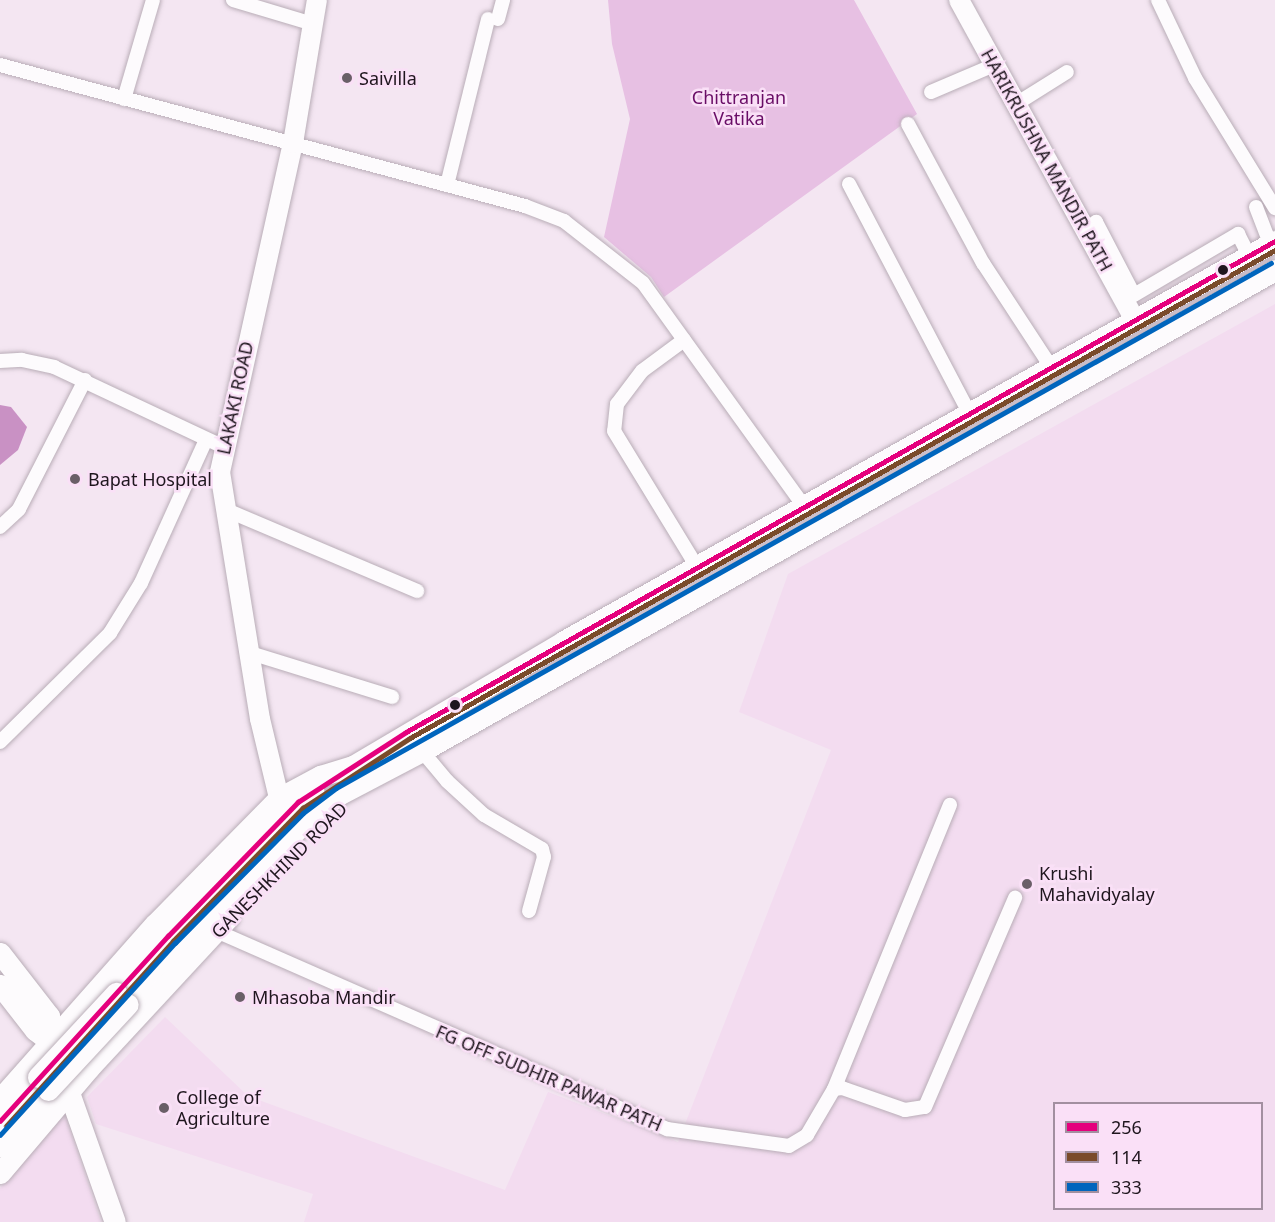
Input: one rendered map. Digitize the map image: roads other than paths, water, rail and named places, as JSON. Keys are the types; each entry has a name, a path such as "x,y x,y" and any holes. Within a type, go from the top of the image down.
{"main road":[{"name":"LAKAKI ROAD","path":"279,798 248,652 215,443 292,143 317,0"},
{"name":"HARIKRUSHNA MANDIR PATH","path":"965,2 994,65 1135,320"},
{"name":"GANESHKHIND ROAD","path":"0,1099 50,1041 120,1000 216,931 359,773 697,567 1273,243"},
{"name":"GANESHKHIND ROAD","path":"0,1173 69,1093 120,1000 279,798 321,776 359,773 422,751 1275,270"},
{"path":"0,1121 43,1083 298,802 359,773"},
{"path":"0,953 49,1016 50,1041 115,1222"},
{"path":"0,985 35,1030 50,1041"},
{"path":"0,1146 43,1083"}],"street":[{"path":"124,99 153,0"},
{"path":"233,0 313,24"},
{"path":"447,185 493,19 504,0"},
{"path":"1164,4 1196,78 1275,208"},
{"path":"0,65 447,185 564,221 643,283 804,506"},
{"path":"931,92 994,65"},
{"path":"1016,104 1067,72"},
{"path":"908,124 984,263 1052,367"},
{"path":"849,184 969,413"},
{"path":"1256,207 1273,243"},
{"path":"1086,230 1096,222 1134,295 1238,234 1249,256"},
{"path":"684,340 642,371 617,404 614,431 697,567"},
{"path":"0,361 22,360 85,380 215,443 141,584 110,633 0,742"},
{"path":"0,527 19,509 85,380"},
{"path":"224,509 417,591"},
{"path":"248,652 392,697"},
{"path":"422,751 447,782 484,815 542,849 544,857 529,911"},
{"name":"FG OFF SUDHIR PAWAR PATH","path":"216,931 609,1107 667,1129 789,1146 807,1135 834,1089 950,805"},
{"path":"834,1089 842,1088 905,1110 925,1107 1015,898"}],"place":[{"name":"Saivilla","path":"347,78"},
{"name":"Bapat Hospital","path":"75,479"},
{"name":"Krushi Mahavidyalay","path":"1027,884"},
{"name":"Mhasoba Mandir","path":"240,997"},
{"name":"College of Agriculture","path":"164,1108"}],"park label":[{"name":"Chittranjan Vatika","path":"739,108"}]}
